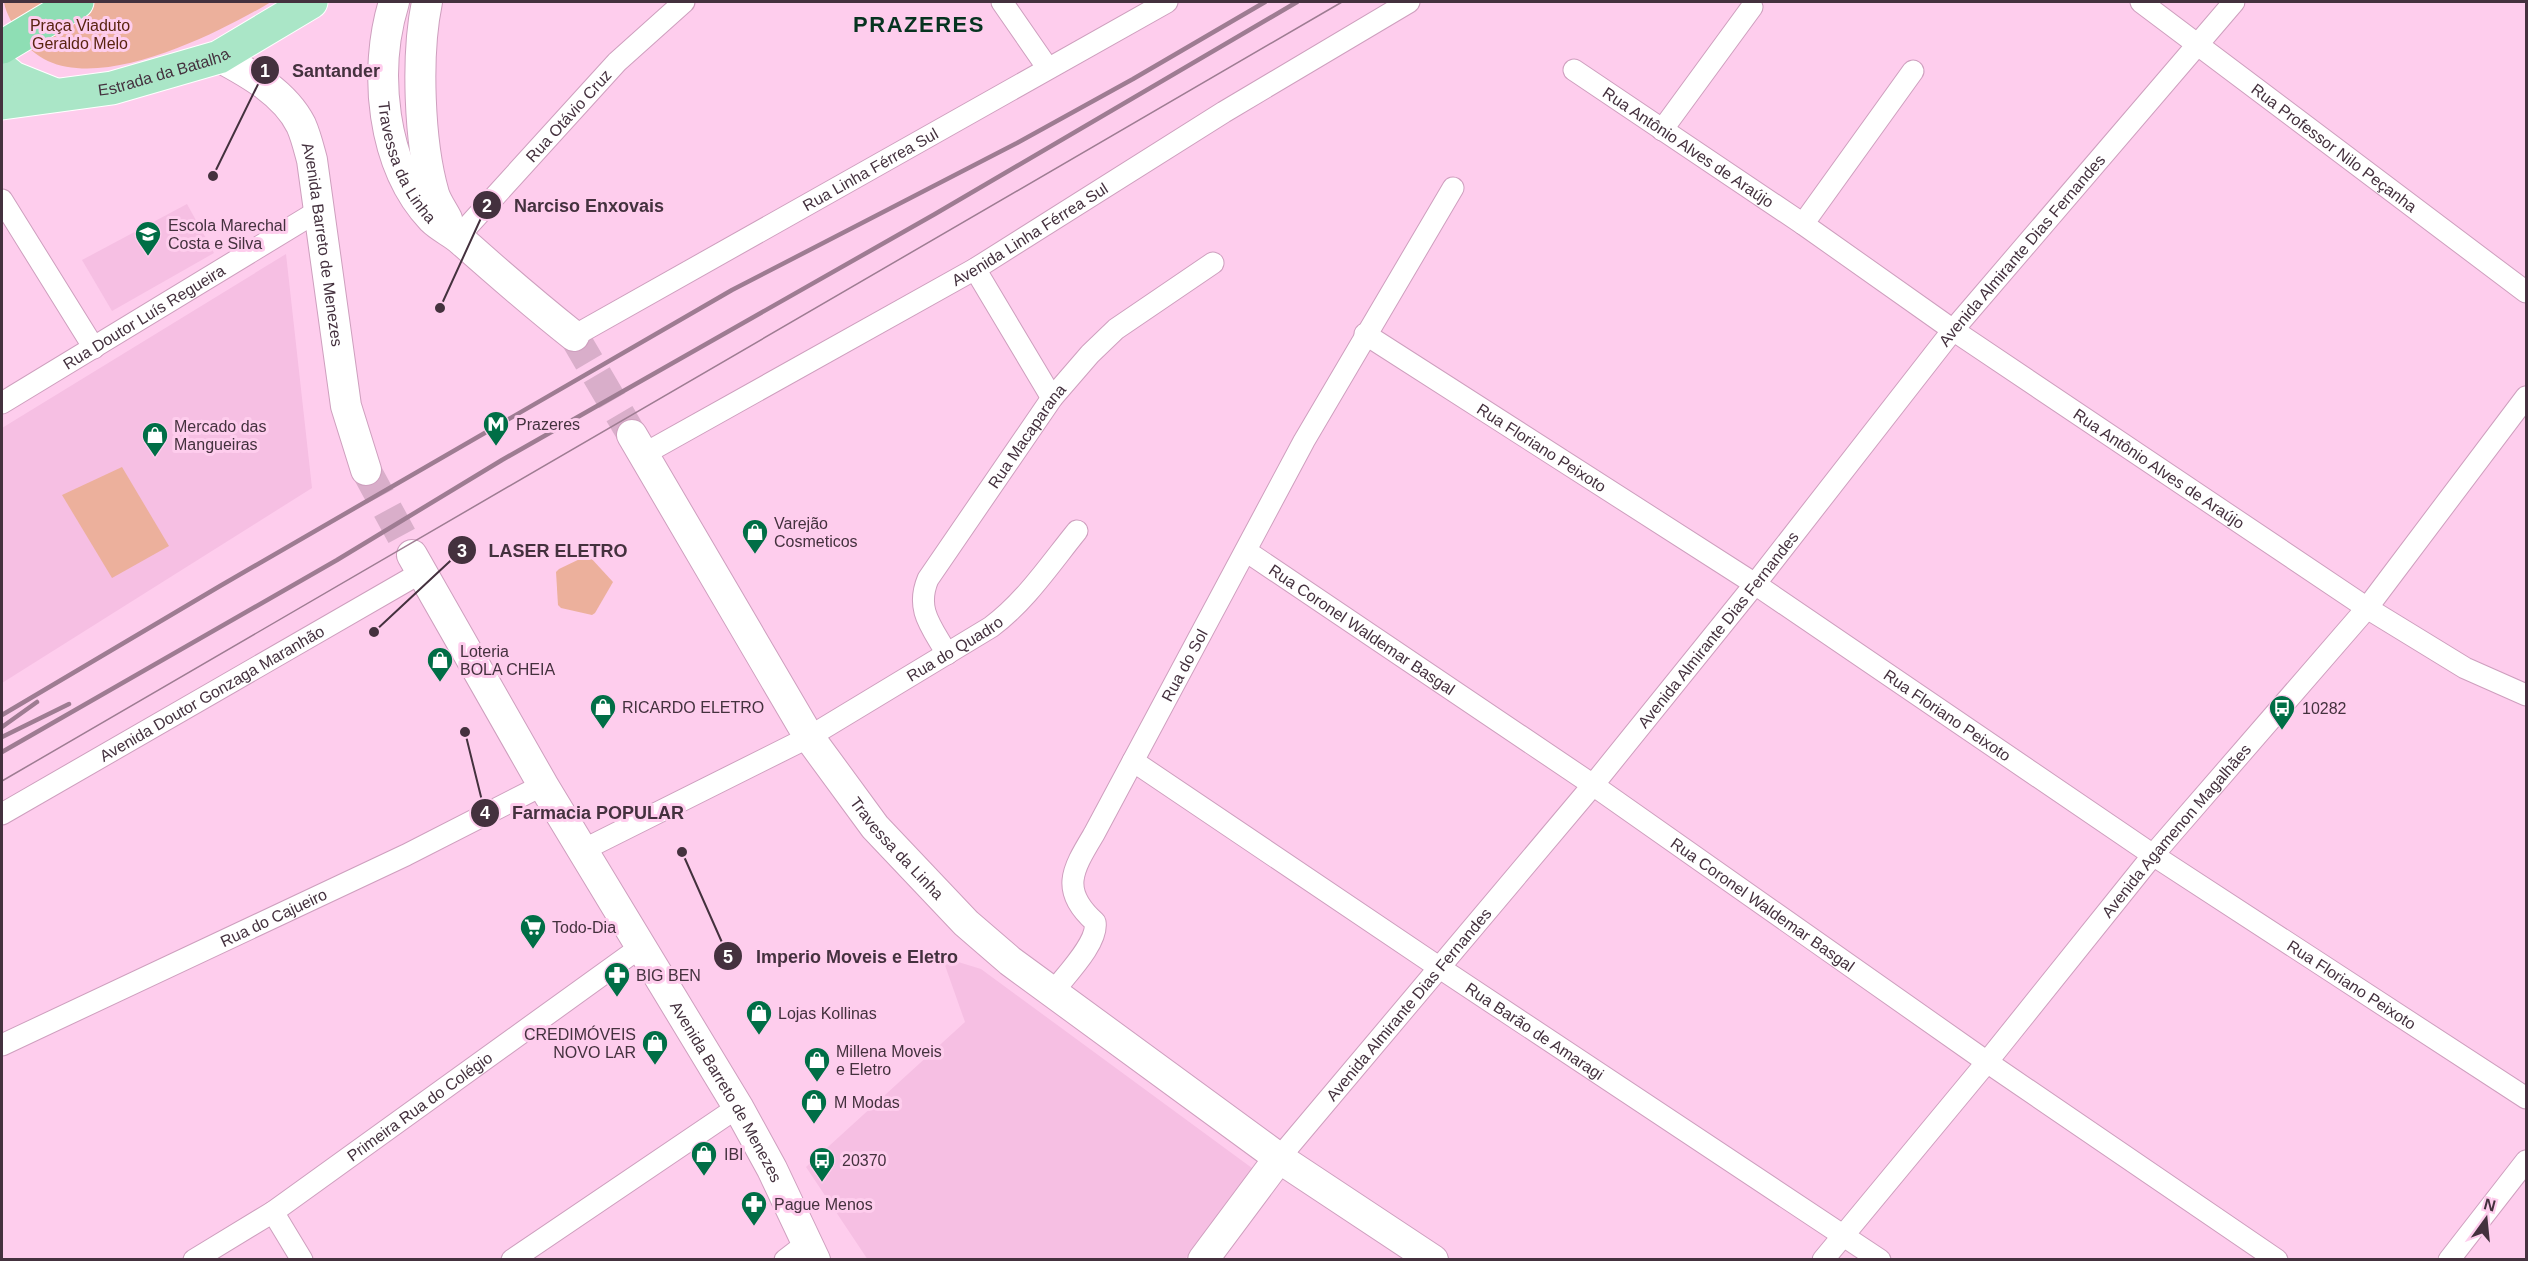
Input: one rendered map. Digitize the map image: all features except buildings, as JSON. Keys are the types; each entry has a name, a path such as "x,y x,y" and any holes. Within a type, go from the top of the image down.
{"highway":[{"path":"2,47 77,2"}],"main road":[{"name":"Estrada da Batalha","path":"2,103 53,94 112,88 219,57 311,2"},
{"name":"Travessa da Linha","path":"394,2 390,13 382,80 388,130 407,182 432,218 458,237 523,295 574,336"},
{"name":"Travessa da Linha","path":"427,2 422,38 421,76 429,166 435,196 458,237"},
{"name":"Avenida Barreto de Menezes","path":"219,57 271,90 294,113 301,125 312,160 346,406 366,470"},
{"path":"2,69 13,78 53,94"},
{"name":"Travessa da Linha","path":"638,445 810,737 875,827 966,923 1053,992 1279,1158 1434,1260"},
{"name":"Avenida Barreto de Menezes","path":"417,564 543,784 738,1107 772,1169 802,1254"},
{"name":"Avenida Almirante Dias Fernandes","path":"1203,1260 1279,1158"}],"street":[{"name":"Rua Otávio Cruz","path":"458,237 617,62 684,2"},
{"path":"1002,2 1047,67"},
{"name":"Rua Linha Férrea Sul","path":"574,336 1047,67 1167,2"},
{"name":"Avenida Linha Férrea Sul","path":"638,445 975,269 1224,112 1409,2"},
{"name":"Rua Professor Nilo Peçanha","path":"2141,2 2526,292"},
{"name":"Avenida Almirante Dias Fernandes","path":"1279,1158 1593,785 1755,584 1953,330 2234,2"},
{"path":"1662,130 1752,7"},
{"name":"Rua Antônio Alves de Araújo","path":"1574,70 1803,224 1953,330 2367,608 2465,668 2526,695"},
{"path":"1803,224 1913,71"},
{"name":"Rua do Sol","path":"1053,992 1094,938 1095,922 1078,906 1075,868 1304,441 1453,188"},
{"path":"2,200 94,348"},
{"name":"Rua Doutor Luís Regueira","path":"2,403 318,211"},
{"name":"Rua Macaparana","path":"947,654 925,613 921,598 928,579 1052,398 1090,354 1116,329 1213,263"},
{"path":"975,269 1052,398"},
{"name":"Rua Floriano Peixoto","path":"1365,334 1755,584 2153,855 2526,1098"},
{"name":"Avenida Agamenon Magalhães","path":"1822,1260 1987,1062 2153,855 2367,608 2526,398"},
{"name":"Rua do Quadro","path":"810,737 1000,620 1077,531"},
{"name":"Rua Coronel Waldemar Basgal","path":"1246,551 1593,785 1987,1062 2277,1260"},
{"name":"Avenida Doutor Gonzaga Maranhão","path":"2,814 417,564"},
{"path":"583,850 810,737"},
{"name":"Rua Barão de Amaragi","path":"1133,761 1880,1260"},
{"name":"Rua do Cajueiro","path":"2,1045 406,855 543,784"},
{"name":"Primeira Rua do Colégio","path":"194,1260 273,1212 642,946"},
{"path":"512,1260 738,1107"},
{"path":"2449,1260 2526,1161"},
{"path":"273,1212 302,1260"}],"shaded area":[{"name":"Escola Marechal Costa e Silva","path":"187,204 214,253 112,311 82,260"},
{"name":"Mercado das Mangueiras","path":"286,254 312,488 2,683 2,428"},
{"path":"942,957 981,969 1256,1171 1185,1259 868,1260 806,1167 965,1022"}],"green space":[{"name":"Praça Viaduto Geraldo Melo","path":"4,2 271,2 179,48 142,60 105,68 70,67 41,57 19,35"},
{"path":"122,467 169,546 112,578 62,495"},
{"path":"586,556 590,557 613,582 592,615 561,608 558,605 556,572"}],"tunnel":[{"path":"574,336 632,435"},
{"path":"366,470 412,555"}],"tram line":[{"path":"2,781 1342,2"}],"railway":[{"path":"2,715 732,290 1017,143 1265,2"},
{"path":"2,752 337,560 502,460 935,214 1297,2"},
{"path":"2,727 37,702"},
{"path":"2,737 69,704"}],"place":[{"name":"Santander","path":"213,176"},
{"name":"Escola Marechal Costa e Silva","path":"148,257"},
{"name":"Narciso Enxovais","path":"440,308"},
{"name":"Prazeres","path":"496,447"},
{"name":"Mercado das Mangueiras","path":"155,458"},
{"name":"Varejão Cosmeticos","path":"755,555"},
{"name":"LASER ELETRO","path":"374,632"},
{"name":"Loteria BOLA CHEIA","path":"440,683"},
{"name":"RICARDO ELETRO","path":"603,730"},
{"name":"10282","path":"2282,731"},
{"name":"Farmacia POPULAR","path":"465,732"},
{"name":"Imperio Moveis e Eletro","path":"682,852"},
{"name":"Todo-Dia","path":"533,950"},
{"name":"BIG BEN","path":"617,998"},
{"name":"Lojas Kollinas","path":"759,1036"},
{"name":"CREDIMÓVEIS NOVO LAR","path":"655,1066"},
{"name":"Millena Moveis e Eletro","path":"817,1083"},
{"name":"M Modas","path":"814,1125"},
{"name":"IBI","path":"704,1177"},
{"name":"20370","path":"822,1183"},
{"name":"Pague Menos","path":"754,1227"}],"district":[{"name":"PRAZERES","path":"919,24"}]}
